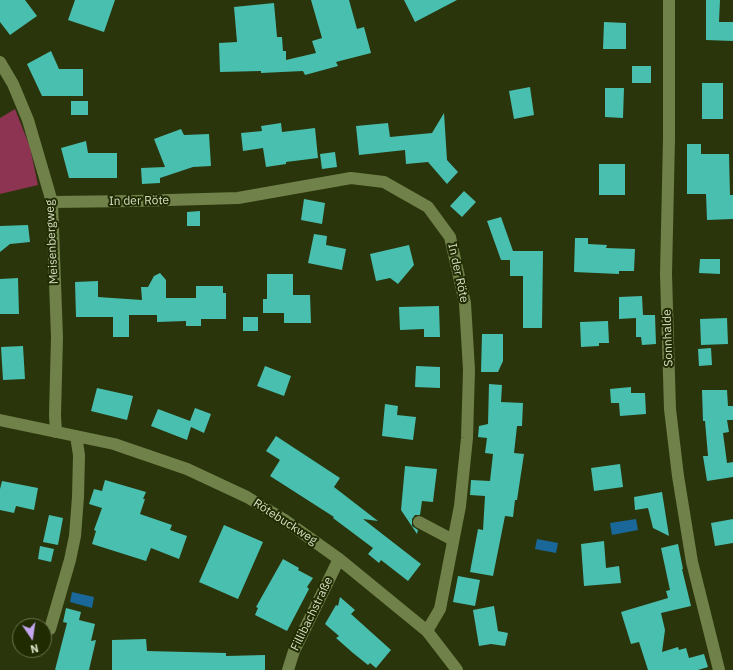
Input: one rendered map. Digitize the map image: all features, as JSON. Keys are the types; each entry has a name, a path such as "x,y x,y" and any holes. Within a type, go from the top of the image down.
{"street":[{"name":"Sonnhalde","path":"669,0 669,139 666,274 670,408 678,476 692,562 719,670"},
{"name":"Meisenbergweg","path":"0,62 13,84 28,120 52,202 57,337 56,432"},
{"name":"In der Röte","path":"52,202 238,198 351,178 384,182 428,207 450,236 465,303 469,370 467,438 460,506 440,609 427,630"},
{"name":"Rötebuckweg","path":"0,420 114,444 160,459 200,474 273,512 339,559 427,630 457,670"},
{"path":"52,623 70,560 75,536 79,455 76,436"},
{"path":"419,522 454,540"},
{"name":"Fillibachstraße","path":"288,670 294,651 339,559"}],"shaded area":[{"path":"15,109 30,147 38,185 0,194 0,118"}],"water":[{"path":"636,519 638,530 612,535 610,523"},
{"path":"537,539 558,543 556,553 535,549"},
{"path":"72,592 94,597 92,608 70,602"}],"building":[{"path":"0,0 25,0 37,16 10,35 0,22"},
{"path":"75,0 115,0 104,32 68,20"},
{"path":"311,0 349,0 357,29 364,27 371,53 336,62 338,66 305,75 303,71 261,73 261,71 220,72 219,43 237,42 234,7 274,3 277,37 282,37 283,51 286,51 286,60 316,53 312,41 322,38"},
{"path":"404,0 457,0 415,22"},
{"path":"706,0 720,0 719,22 733,22 733,41 706,40"},
{"path":"604,22 626,23 626,49 603,49"},
{"path":"51,51 59,69 83,69 83,96 42,96 27,64"},
{"path":"632,66 651,66 651,83 632,83"},
{"path":"702,83 723,83 723,119 702,119"},
{"path":"530,87 534,115 514,119 509,91"},
{"path":"605,88 624,88 623,118 605,117"},
{"path":"71,101 88,101 88,115 71,115"},
{"path":"444,113 447,160 458,172 447,184 428,162 406,164 405,150 359,155 356,126 388,123 390,137 432,133"},
{"path":"281,123 282,132 315,128 318,158 286,162 286,164 266,167 263,148 243,151 241,133 262,131 261,126"},
{"path":"181,129 184,135 209,134 211,166 193,167 160,178 160,183 142,184 141,168 165,167 154,139"},
{"path":"86,141 88,153 117,153 117,178 69,178 61,148"},
{"path":"687,144 701,144 701,154 729,154 730,195 733,195 733,219 707,220 706,194 687,194"},
{"path":"335,152 337,167 322,169 320,154"},
{"path":"599,164 625,164 625,195 599,195"},
{"path":"464,191 476,202 462,217 450,206"},
{"path":"304,199 325,203 322,224 301,220"},
{"path":"200,211 200,226 187,226 187,212"},
{"path":"501,217 513,251 543,251 542,328 523,328 523,276 510,276 510,260 501,260 487,221"},
{"path":"28,225 30,242 10,244 0,252 0,226"},
{"path":"314,234 327,236 326,245 346,249 342,270 308,263"},
{"path":"575,238 588,238 588,244 607,245 606,248 635,249 634,271 619,271 619,274 574,272"},
{"path":"409,245 414,265 398,284 390,278 376,281 370,254"},
{"path":"700,259 720,259 720,274 699,273"},
{"path":"160,273 166,280 166,298 196,298 196,286 223,286 223,293 226,293 226,319 201,319 201,326 186,326 186,321 157,322 157,315 129,315 129,337 113,337 113,317 76,317 75,282 98,281 98,297 142,300 141,287 148,287 154,276"},
{"path":"267,274 293,274 293,295 310,295 311,323 284,323 284,313 263,313 263,299 267,299"},
{"path":"18,278 19,314 0,314 0,279"},
{"path":"642,296 643,315 655,315 656,344 642,345 641,337 636,337 636,318 619,319 619,297"},
{"path":"439,306 440,337 424,337 424,329 400,330 399,307"},
{"path":"243,317 258,317 258,331 243,331"},
{"path":"727,318 728,344 701,345 700,319"},
{"path":"608,321 609,343 599,343 599,346 581,347 580,322"},
{"path":"482,334 503,334 503,361 498,372 481,372"},
{"path":"23,346 25,379 3,380 1,347"},
{"path":"711,348 712,365 699,366 698,349"},
{"path":"265,366 291,376 284,396 257,386"},
{"path":"416,366 440,367 440,388 415,387"},
{"path":"489,384 502,385 501,402 523,403 522,426 517,426 514,453 524,454 517,500 515,500 513,517 505,516 493,576 470,572 478,529 483,530 485,496 470,495 471,480 490,481 493,454 485,453 487,438 478,437 479,426 488,424"},
{"path":"631,387 631,393 645,393 646,414 620,416 619,403 611,403 610,389"},
{"path":"97,388 133,396 127,420 91,411"},
{"path":"702,390 727,390 728,406 733,406 733,420 727,420 729,432 723,433 727,463 733,462 733,477 707,481 703,456 708,456 705,421 703,421"},
{"path":"385,404 398,406 397,415 416,417 413,440 382,436"},
{"path":"195,408 211,414 204,433 191,427 187,440 151,426 158,409 190,421"},
{"path":"276,436 340,478 334,487 378,521 363,519 421,564 408,581 381,560 379,563 368,554 373,548 333,518 334,517 270,476 280,460 266,451"},
{"path":"620,464 623,487 594,491 591,468"},
{"path":"405,466 437,469 433,502 422,501 420,515 415,515 412,519 412,526 418,530 417,534 401,510"},
{"path":"105,480 146,492 140,514 172,525 170,530 187,536 179,559 151,548 146,561 92,544 96,531 94,530 102,508 89,504 94,489 102,491"},
{"path":"2,481 38,488 34,510 16,506 14,513 0,510 0,489"},
{"path":"662,492 669,536 653,528 648,508 635,510 634,497"},
{"path":"49,515 63,518 58,545 43,542"},
{"path":"733,519 733,543 715,546 711,523"},
{"path":"224,525 263,542 238,599 199,582"},
{"path":"604,541 606,568 619,566 621,583 584,586 581,544"},
{"path":"678,544 682,569 691,606 661,613 665,630 662,652 678,647 679,650 686,648 689,658 704,654 708,667 698,670 648,670 639,642 631,644 621,612 668,598 666,591 670,590 661,548"},
{"path":"40,546 54,549 51,562 38,559"},
{"path":"283,559 299,568 298,570 313,578 307,587 309,589 287,631 255,615 258,608 256,607"},
{"path":"458,576 480,580 475,606 453,602"},
{"path":"340,597 355,610 351,614 391,650 376,668 370,663 368,665 353,653 336,638 339,636 325,624 336,605 338,606"},
{"path":"494,606 498,631 508,633 505,646 491,644 479,646 473,610"},
{"path":"66,608 81,612 79,620 95,624 91,641 96,640 89,670 55,670 67,623 63,622"},
{"path":"146,639 147,651 226,653 226,656 265,655 265,670 112,670 112,640"}]}
